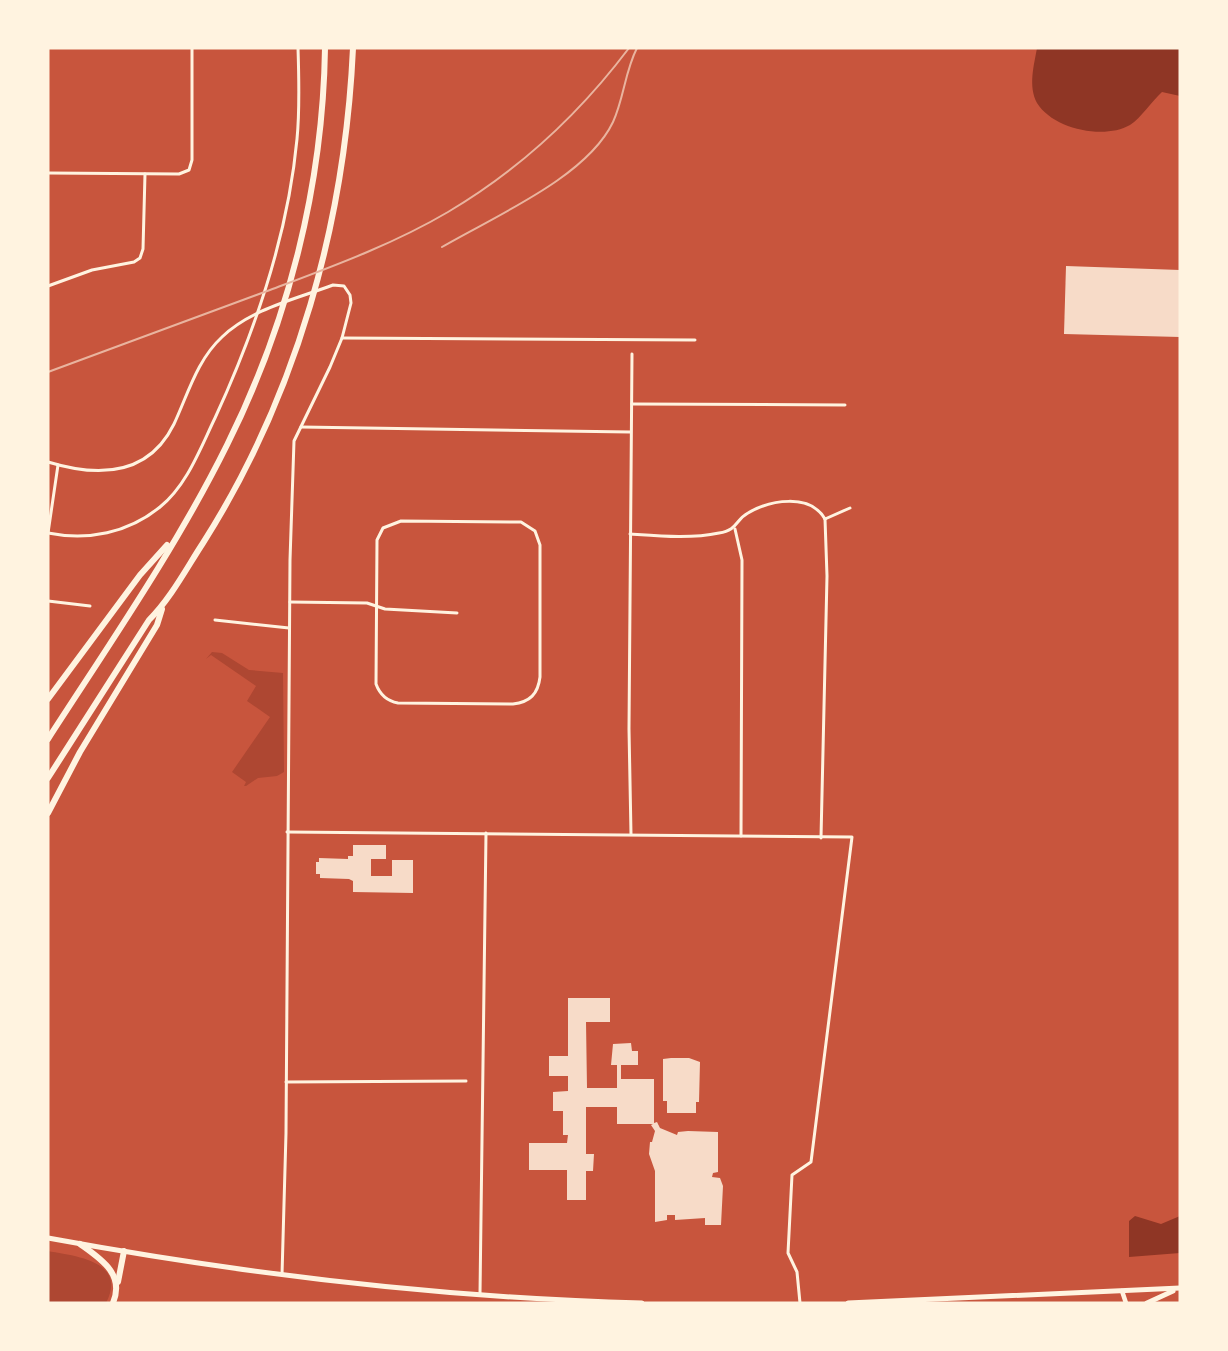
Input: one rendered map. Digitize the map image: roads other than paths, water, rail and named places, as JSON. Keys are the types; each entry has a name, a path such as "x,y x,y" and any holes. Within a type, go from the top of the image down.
{"highway":[{"path":"48,739 178,533 210,478 240,418 276,326 298,252 318,143 326,48"},
{"path":"48,778 149,621 163,606 221,515 256,447 285,380 308,314 327,242 347,135 353,48"},
{"path":"48,699 140,575 178,533"},
{"path":"48,813 80,753 157,625 163,606"},
{"path":"80,1244 110,1268 117,1286"},
{"path":"113,1303 124,1251"}],"main road":[{"path":"48,1238 282,1275 480,1294 642,1303"},
{"path":"848,1303 1179,1288"},
{"path":"1148,1303 1156,1296 1179,1288"},
{"path":"1122,1291 1126,1303"}],"street":[{"path":"48,173 179,174 189,170 192,160 192,48"},
{"path":"58,465 48,534 72,536 105,534 139,521 166,501 182,482 196,458 230,386 250,336 273,262 288,197 297,140 298,48"},
{"path":"48,286 98,268 134,262 140,258 143,249 145,174"},
{"path":"48,462 100,472 123,468 143,459 164,440 199,366 217,342 233,327 251,316 333,285 344,286 351,300 342,338 294,441 282,1275"},
{"path":"342,338 695,340"},
{"path":"631,834 630,432 632,354"},
{"path":"632,404 845,405"},
{"path":"301,427 630,432"},
{"path":"630,534 710,535 735,529 746,514 788,502 806,503 818,510 825,519 821,838"},
{"path":"825,519 850,508"},
{"path":"401,521 503,521 528,525 535,531 540,545 540,676 537,690 525,702 513,704 416,704 390,701 380,693 376,684 376,606 377,540 380,532 390,523 401,521"},
{"path":"735,529 741,560 741,836"},
{"path":"48,601 90,606"},
{"path":"290,602 368,603 422,612 458,613"},
{"path":"215,620 290,628"},
{"path":"287,832 852,837 812,1162 792,1176 788,1253 797,1272 800,1303"},
{"path":"480,1294 486,833"},
{"path":"285,1082 465,1081"}],"railway":[{"path":"48,372 338,264 427,224 474,196 547,139 590,95 629,48"},
{"path":"442,247 538,194 583,160 600,142 613,122 637,48"}]}
